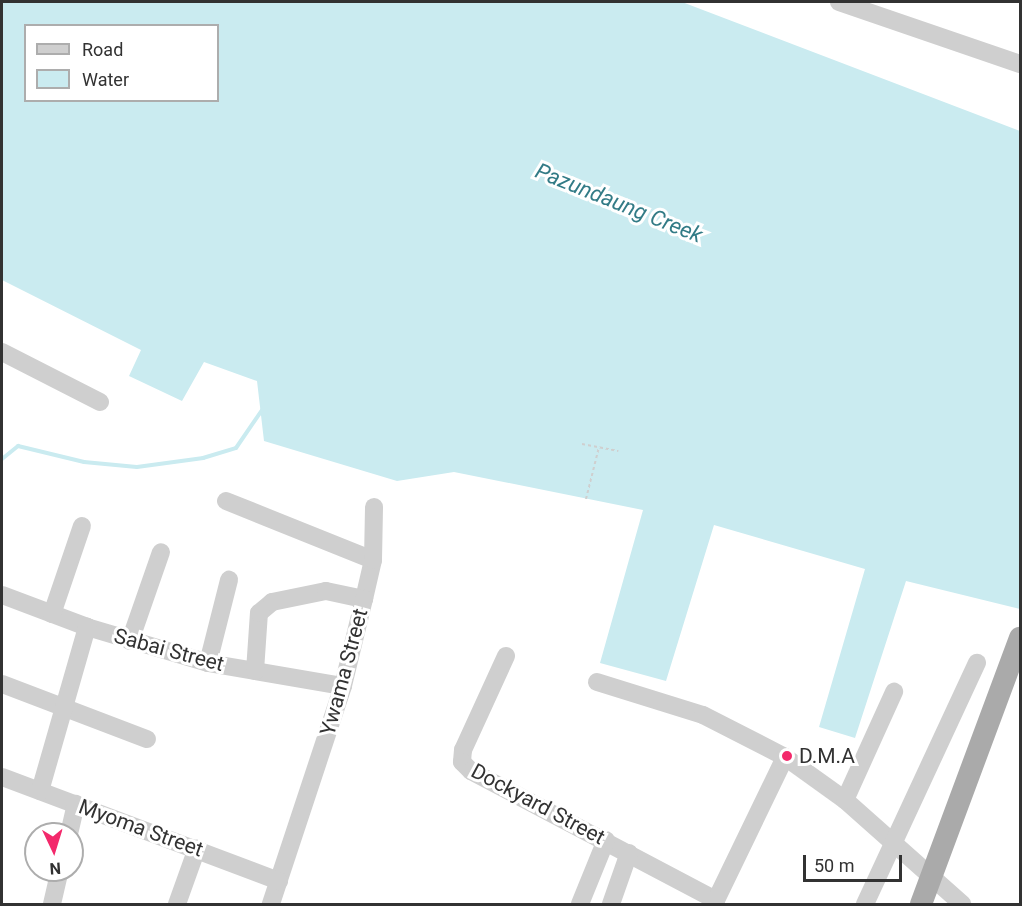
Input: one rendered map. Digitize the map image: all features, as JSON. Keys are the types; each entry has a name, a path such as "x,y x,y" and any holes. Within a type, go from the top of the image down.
{"main road":[{"path":"921,904 1020,638"}],"street":[{"path":"839,2 862,6 1020,64"},
{"path":"2,352 100,402"},
{"path":"225,501 373,560"},
{"path":"364,599 373,560 374,507"},
{"path":"51,614 82,526"},
{"path":"130,641 161,552"},
{"path":"208,663 229,580"},
{"name":"Ywama Street","path":"255,671 259,613 272,602 326,591 364,599 343,686 271,904"},
{"name":"Sabai Street","path":"2,595 87,627 208,663 343,686"},
{"path":"40,791 87,627"},
{"name":"Dockyard Street","path":"506,656 463,750 462,762 471,771 606,840 715,902 785,757"},
{"path":"865,904 894,846 977,663"},
{"path":"597,682 703,715 785,757 845,800 894,846 962,904"},
{"path":"2,684 147,740"},
{"path":"845,800 894,692"},
{"name":"Myoma Street","path":"2,777 197,848 279,881"},
{"path":"72,822 76,804"},
{"path":"580,904 606,840"},
{"path":"177,904 197,848"},
{"path":"611,904 630,853"},
{"path":"52,904 57,882"}],"path":[{"path":"582,444 618,451"},
{"path":"586,499 599,447"}],"water":[{"name":"Pazundaung Creek","path":"2,2 682,2 1020,131 1020,609 906,581 855,738 819,727 865,569 714,525 666,681 600,663 643,510 454,472 397,481 264,441 257,381 204,362 182,401 129,376 141,350 2,280"}],"waterway":[{"path":"2,459 18,446 84,462 137,467 203,458 236,448 262,410"}],"place":[{"name":"D.M.A","path":"787,756"}]}
